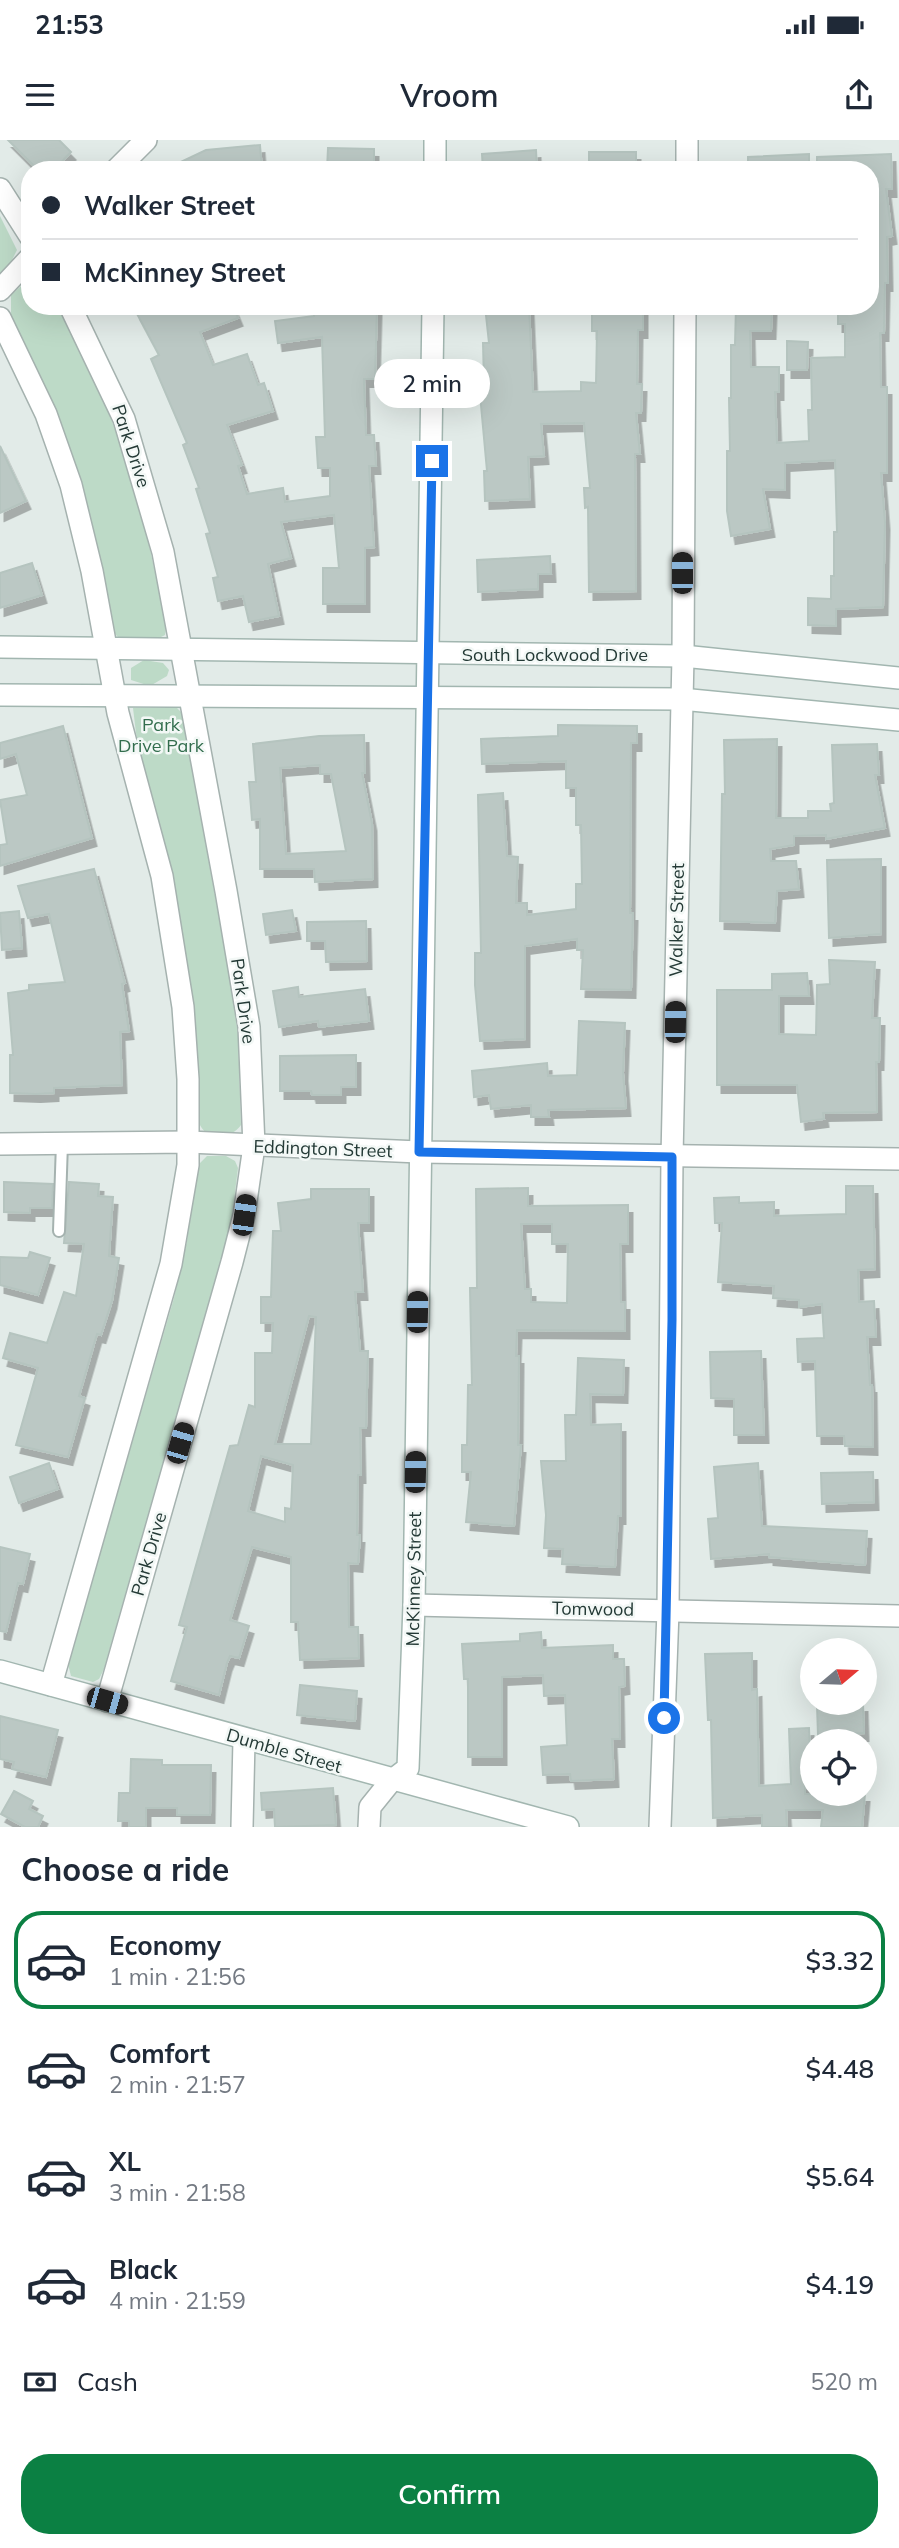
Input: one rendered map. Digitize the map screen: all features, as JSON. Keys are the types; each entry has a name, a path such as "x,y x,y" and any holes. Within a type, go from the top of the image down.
{"street":[{"path":"125,161 146,140"},
{"path":"435,140 435,161"},
{"path":"687,140 687,161"},
{"path":"0,189 21,222"},
{"path":"0,290 21,268"},
{"name":"Park Drive","path":"75,315 103,370 128,430 163,552 249,1027 254,1146 244,1215 232,1262 107,1701"},
{"name":"McKinney Street","path":"369,1827 370,1807 391,1781 408,1768 414,1605 433,315"},
{"name":"Walker Street","path":"660,1827 668,1611 672,1157 683,656 685,315"},
{"path":"0,318 46,414 71,485 92,571 115,696 162,876 174,945 188,1079 188,1165 172,1264 51,1685"},
{"name":"South Lockwood Drive","path":"0,647 683,656 899,678"},
{"path":"0,695 189,694 681,699 899,720"},
{"name":"Eddington Street","path":"0,1144 189,1142 419,1152 899,1160"},
{"name":"Tomwood","path":"414,1605 899,1616"},
{"name":"Dumble Street","path":"0,1671 391,1781 568,1827"},
{"path":"242,1827 244,1740"}],"lane":[{"path":"59,1231 62,1143"}],"green space":[{"path":"0,216 17,250 8,268 0,274"},
{"path":"21,286 21,315 61,315 96,383 126,462 149,544 166,629 165,635 159,638 119,638 115,634 63,431 11,315 11,295"},
{"path":"144,660 163,663 169,670 167,676 150,686 131,680 131,668"},
{"name":"Park Drive Park","path":"133,708 177,708 182,713 238,1035 241,1125 225,1136 206,1133 199,1122 180,933 136,733"},
{"path":"207,1156 226,1156 235,1161 238,1168 231,1224 104,1669 99,1679 93,1682 71,1676 68,1664 174,1298 187,1241 197,1166"}],"building":[{"path":"8,140 59,140 71,152 62,161 29,161"},
{"path":"260,145 261,161 183,161 206,150"},
{"path":"328,148 374,149 374,161 327,161"},
{"path":"536,150 537,161 482,161 482,154"},
{"path":"589,152 636,152 636,161 589,161"},
{"path":"809,154 809,161 748,161 748,157"},
{"path":"891,154 892,189 886,189 892,236 887,237 888,283 885,283 884,333 880,333 881,387 887,387 887,473 881,473 885,522 883,607 836,609 836,626 808,625 808,598 831,599 834,532 837,532 835,460 785,463 785,490 763,489 770,529 731,536 727,511 731,345 735,345 736,315 772,315 771,331 750,331 751,367 779,367 779,392 775,392 777,443 809,441 808,410 812,410 811,358 845,357 845,324 838,324 838,315 879,315 879,161 817,161 817,157"},
{"path":"138,315 237,315 238,318 200,332 213,365 247,354 258,385 264,383 273,411 227,425 242,465 238,466 247,494 283,488 285,502 330,496 330,468 318,468 316,437 325,437 322,337 278,343 275,321 314,315 377,315 375,379 364,379 366,435 374,435 376,466 369,466 374,547 365,548 365,604 323,604 323,568 339,568 334,515 281,522 291,558 268,564 279,616 249,622 243,596 218,601 213,578 218,577 206,534 210,533 196,489 199,488 183,445 187,443 151,359 159,355"},
{"path":"486,315 529,315 533,392 581,391 581,382 596,383 597,331 592,331 592,315 643,315 643,330 638,330 637,384 642,384 641,413 636,413 640,454 635,454 636,591 589,592 588,507 585,508 584,488 590,488 584,423 541,424 544,456 528,457 530,499 485,501 484,471 487,471 479,383 484,382 483,343 489,343"},
{"path":"787,341 808,342 807,370 787,370"},
{"path":"0,446 26,501 0,513"},
{"path":"550,556 551,574 538,574 538,589 478,592 477,560"},
{"path":"32,563 42,595 0,608 0,573"},
{"path":"558,725 637,726 637,743 631,743 631,990 581,989 583,950 577,950 577,939 525,946 525,1039 480,1041 475,985 475,953 481,953 478,795 503,793 507,856 518,857 516,903 527,903 527,915 576,909 576,884 582,884 581,825 576,825 576,788 566,788 566,761 482,764 481,739 558,736"},
{"path":"63,726 92,838 0,866 0,845 7,844 0,800 27,795 16,754 0,759 0,743"},
{"path":"364,735 365,773 362,773 372,823 373,879 315,882 314,869 260,869 260,819 252,820 249,782 256,782 253,744 319,736","holes":["320,765 320,774 331,774 346,851 286,854 280,768"]},
{"path":"777,739 776,818 808,818 808,811 831,811 830,804 834,803 832,745 877,744 879,775 875,775 885,828 826,839 826,835 794,836 794,845 770,849 771,861 796,861 799,889 777,891 775,923 720,921 722,794 725,794 724,740"},
{"path":"881,859 881,934 829,938 827,860"},
{"path":"94,869 125,983 122,984 129,1031 120,1032 122,1085 54,1088 54,1093 10,1093 10,1055 13,1055 8,993 29,990 29,985 65,982 49,914 28,918 18,886"},
{"path":"292,910 296,931 266,935 263,914"},
{"path":"19,911 22,948 2,950 0,913"},
{"path":"366,921 367,961 326,962 325,941 307,941 307,922"},
{"path":"829,960 875,962 872,1018 880,1018 879,1062 876,1062 877,1112 823,1113 824,1119 801,1122 797,1085 717,1085 717,990 772,990 772,974 807,973 809,996 779,996 779,1034 816,1035 817,985 830,984"},
{"path":"298,987 299,997 365,989 369,1021 319,1027 318,1021 279,1027 273,991"},
{"path":"579,1021 625,1023 623,1073 626,1108 548,1110 549,1117 531,1117 531,1105 491,1109 489,1095 474,1097 472,1071 547,1063 548,1076 577,1075"},
{"path":"356,1055 356,1087 341,1087 341,1095 280,1091 280,1056"},
{"path":"4,1182 53,1184 52,1208 30,1208 30,1213 4,1212"},
{"path":"69,1182 99,1184 98,1196 113,1197 109,1256 119,1258 112,1301 101,1335 97,1334 79,1396 85,1398 68,1457 16,1445 38,1368 3,1358 10,1333 47,1343 64,1292 76,1296 84,1244 64,1243"},
{"path":"846,1186 873,1186 875,1269 858,1270 859,1302 874,1301 876,1337 867,1337 872,1385 873,1447 845,1446 844,1436 817,1436 815,1361 798,1362 797,1339 824,1338 822,1304 799,1307 799,1300 773,1298 774,1286 718,1282 722,1223 715,1223 714,1198 739,1197 739,1203 774,1202 774,1216 846,1214"},
{"path":"528,1188 528,1206 628,1205 628,1244 620,1244 621,1302 625,1302 625,1331 517,1330 518,1445 521,1445 514,1526 466,1522 471,1472 462,1472 462,1445 467,1445 468,1385 472,1385 470,1288 477,1288 476,1189","holes":["521,1224 552,1224 552,1244 568,1244 567,1303 531,1302 531,1289 525,1289"]},
{"path":"311,1189 369,1189 369,1223 358,1223 363,1292 355,1292 360,1351 368,1351 366,1428 360,1428 361,1475 358,1475 357,1535 360,1535 358,1564 348,1563 349,1627 358,1627 359,1658 300,1660 298,1622 291,1622 291,1557 252,1547 230,1620 249,1626 239,1658 230,1656 219,1695 171,1681 187,1627 179,1625 230,1446 238,1445 249,1405 255,1407 255,1353 272,1353 273,1323 261,1323 261,1297 271,1297 273,1231 281,1231 278,1203 311,1199","holes":["309,1316 316,1317 311,1444 275,1444","261,1456 293,1465 291,1509 285,1508 285,1522 248,1511"]},
{"path":"30,1252 50,1258 38,1295 0,1285 0,1257 28,1258"},
{"path":"761,1351 764,1435 734,1435 734,1399 711,1398 710,1352"},
{"path":"578,1358 624,1360 623,1395 590,1394 591,1425 621,1424 621,1516 618,1516 615,1567 562,1564 563,1549 544,1548 546,1515 541,1461 566,1461 565,1415 576,1415"},
{"path":"49,1463 58,1489 19,1503 10,1477"},
{"path":"758,1463 762,1526 867,1531 865,1565 769,1557 769,1554 711,1559 708,1519 718,1518 714,1467"},
{"path":"873,1472 874,1502 822,1504 821,1473"},
{"path":"0,1547 30,1554 23,1584 18,1583 6,1632 0,1631"},
{"path":"541,1632 542,1648 613,1645 613,1659 624,1659 625,1686 619,1687 620,1739 612,1739 614,1779 571,1781 570,1774 543,1775 541,1747 567,1745 565,1695 544,1696 543,1675 502,1677 502,1757 468,1757 468,1679 464,1679 462,1644 520,1641 520,1634"},
{"path":"752,1653 752,1690 757,1689 759,1786 791,1784 789,1729 809,1728 800,1729 800,1806 864,1806 862,1827 821,1827 823,1810 786,1810 787,1827 762,1827 762,1815 713,1818 711,1720 708,1720 705,1654"},
{"path":"300,1685 357,1691 355,1721 297,1715"},
{"path":"817,1715 863,1715 864,1729 818,1729"},
{"path":"0,1716 58,1730 46,1777 12,1769 14,1762 0,1759"},
{"path":"131,1759 162,1760 162,1765 211,1765 210,1815 177,1815 177,1808 146,1808 146,1827 129,1827 129,1821 118,1821 119,1793 130,1793"},
{"path":"333,1788 336,1825 275,1827 274,1809 262,1810 261,1793"},
{"path":"14,1791 33,1801 29,1809 43,1816 38,1827 25,1827 1,1814"}],"route":[{"path":"432,461 428,805 419,1152 672,1157 668,1611 664,1718"}]}
